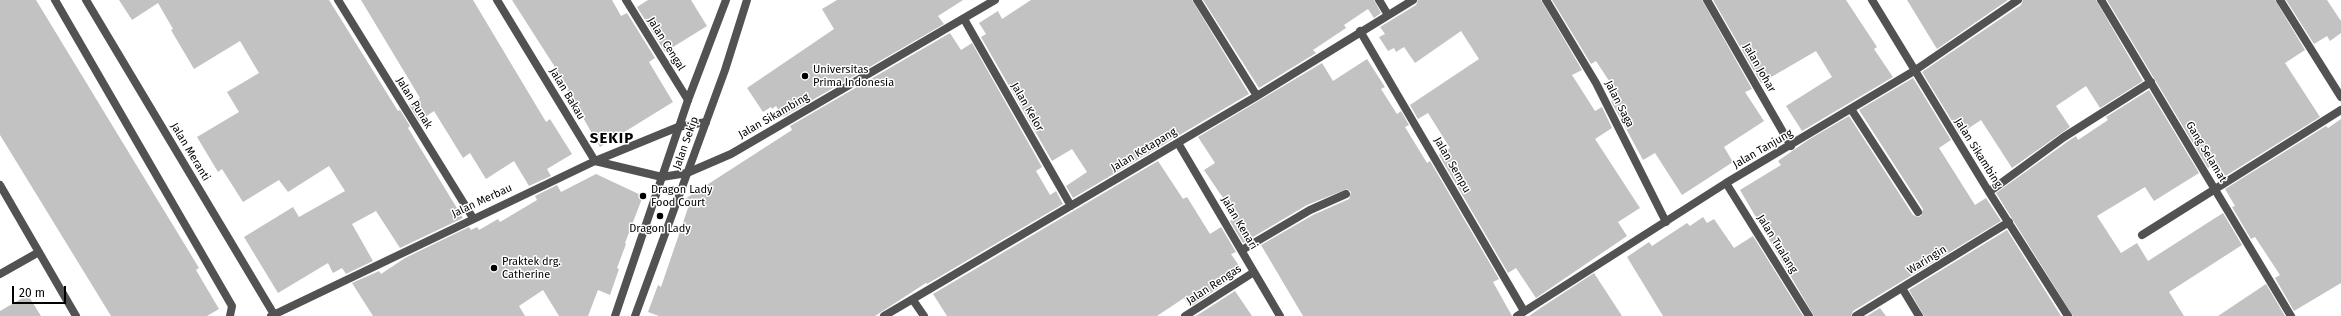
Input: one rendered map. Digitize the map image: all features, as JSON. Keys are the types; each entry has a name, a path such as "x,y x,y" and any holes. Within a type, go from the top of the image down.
{"street":[{"path":"55,0 232,306 230,316"},
{"name":"Jalan Meranti","path":"86,0 273,315"},
{"name":"Jalan Punak","path":"338,0 473,218"},
{"name":"Jalan Bakau","path":"497,0 595,161"},
{"name":"Jalan Cengal","path":"626,0 688,100"},
{"name":"Jalan Sekip","path":"615,316 678,127 726,0"},
{"name":"Jalan Sekip","path":"635,316 706,122 747,0"},
{"name":"Jalan Sikambing","path":"662,177 687,173 731,154 766,135 995,0"},
{"path":"1197,0 1257,96"},
{"path":"1379,0 1388,15"},
{"name":"Jalan Ketapang","path":"884,316 1257,96 1360,31 1413,0"},
{"name":"Jalan Saga","path":"1546,0 1596,83 1666,222"},
{"name":"Jalan Johar","path":"1707,0 1791,146"},
{"name":"Jalan Sikambing","path":"1872,0 1989,192 2068,316"},
{"name":"Jalan Tanjung","path":"1516,316 1726,183 1791,146 1914,71 2018,0"},
{"name":"Gang Selamat","path":"2101,0 2291,316"},
{"path":"2280,0 2341,97"},
{"name":"Jalan Kelor","path":"964,19 1071,206"},
{"name":"Jalan Sempu","path":"1360,31 1524,312"},
{"path":"1989,192 2064,137 2151,82"},
{"path":"1851,110 1918,212"},
{"path":"2142,235 2341,110"},
{"name":"Jalan Merbau","path":"273,315 473,218 595,161 678,127 706,122"},
{"name":"Jalan Kenari","path":"1178,143 1280,316"},
{"path":"595,161 662,177"},
{"name":"Jalan Tualang","path":"1726,183 1809,316"},
{"path":"0,185 76,316"},
{"path":"1242,250 1304,214 1346,194"},
{"name":"Waringin","path":"1856,316 2009,222"},
{"path":"0,274 39,252"},
{"name":"Jalan Rengas","path":"1185,316 1254,272"},
{"path":"1902,288 1919,316"},
{"path":"913,300 924,316"}],"building":[{"path":"0,0 36,0 199,268 196,270 219,309 207,316 111,316 0,135"},
{"path":"119,0 329,0 398,111 400,110 410,126 408,128 463,218 400,248 376,211 352,224 373,261 346,274 342,268 333,273 328,263 278,293 244,237 293,207 299,217 345,191 329,166 288,192 279,180 243,202 222,169 218,172 197,137 239,112 227,92 259,73 240,41 194,69 171,30 173,29 158,3 132,20"},
{"path":"361,0 473,0 546,122 550,119 572,154 547,169 551,176 529,186 514,161 486,179 470,153 463,158 434,111 419,121 409,105 420,98"},
{"path":"512,0 612,0 621,16 627,13 655,58 649,62 673,102 600,147 567,90 569,89"},
{"path":"648,0 691,0 707,26 665,52 637,7"},
{"path":"837,0 963,0 938,16 944,24 783,117 776,106 763,112 747,88 834,29 822,9"},
{"path":"1031,0 1192,0 1249,94 1073,198 1066,186 1087,172 1072,149 1052,161 981,37 986,34 979,23 998,11 1002,19"},
{"path":"1203,0 1374,0 1381,13 1374,18 1368,9 1344,25 1346,28 1313,50 1316,53 1259,88"},
{"path":"1418,0 1541,0 1582,70 1572,75 1595,111 1602,107 1612,128 1595,139 1640,208 1618,222 1627,236 1536,298 1516,268 1508,273 1439,155 1450,148 1428,113 1418,119 1410,105 1479,59 1461,31 1415,63 1404,47 1396,52 1394,48 1388,51 1379,37 1385,34 1380,27 1416,5"},
{"path":"1552,0 1702,0 1752,89 1745,92 1764,121 1724,147 1733,162 1682,195 1655,153 1643,160 1611,101 1619,96 1596,61 1591,64"},
{"path":"1713,0 1846,0 1877,47 1874,49 1893,77 1802,131 1786,106 1832,77 1816,51 1761,83"},
{"path":"1907,0 2008,0 1937,49"},
{"path":"2023,0 2096,0 2143,81 2100,108 2086,86 2056,106 2070,127 2012,168 1981,120 1960,134 1922,72 2021,5"},
{"path":"2107,0 2275,0 2305,50 2285,63 2320,117 2219,180 2211,166 2208,168"},
{"path":"2286,0 2327,0 2341,21 2341,33 2330,41 2327,36 2314,44"},
{"path":"950,33 961,50 972,43 1042,167 1036,171 1050,195 1056,191 1063,204 927,284 926,283 875,316 659,316 648,312 658,285 661,287 689,205 685,199 792,130 790,126"},
{"path":"1367,59 1385,87 1381,89 1397,114 1401,111 1409,125 1405,127 1427,163 1430,161 1499,279 1493,282 1512,316 1303,316 1261,245 1313,215 1349,199 1351,192 1347,189 1307,205 1243,243 1230,221 1236,217 1204,170 1215,163 1198,137 1322,63 1333,81"},
{"path":"1913,78 1951,140 1939,148 1975,205 1986,198 2001,221 1853,311 1851,316 1814,316 1740,190 1781,165 1778,161 1808,140 1849,116 1913,215 1918,217 1921,216 1923,209 1859,110"},
{"path":"2149,90 2199,173 2154,201 2145,187 2097,216 2121,253 2137,243 2148,261 2223,213 2242,245 2169,292 2184,316 2073,316 1996,193 2067,142 2076,136 2078,140 2108,120 2106,117"},
{"path":"2341,119 2341,283 2294,311 2275,278 2280,275 2255,237 2251,239 2232,207 2235,206 2225,189 2326,126 2328,128"},
{"path":"1158,161 1183,199 1187,197 1210,234 1221,227 1236,252 1231,254 1242,270 1228,280 1229,281 1190,307 1184,298 1157,316 947,316 933,294"},
{"path":"596,174 643,196 625,243 626,244 617,268 619,269 610,295 598,290 588,316 559,316 543,290 519,306 525,316 373,316 352,283 379,271 381,274 405,258 469,227 471,230 477,227 479,230 498,219 500,222 537,200 535,196 557,185 561,192"},
{"path":"1703,217 1707,223 1714,219 1734,248 1753,236 1803,316 1663,316 1627,257 1649,242 1652,246 1687,223 1690,226"},
{"path":"2007,230 2061,316 1924,316 1909,290"},
{"path":"1594,273 1622,316 1529,316 1542,307"},
{"path":"2266,284 2285,316 2218,316"},
{"path":"1235,291 1252,316 1196,316"},
{"path":"28,295 41,316 0,316 0,311"},
{"path":"1880,308 1886,316 1867,316"}],"place":[{"name":"Universitas Prima Indonesia","path":"805,76"},
{"name":"Dragon Lady Food Court","path":"643,196"},
{"name":"Dragon Lady","path":"660,216"},
{"name":"Praktek drg. Catherine","path":"494,268"}],"district":[{"name":"SEKIP","path":"612,139"}]}
